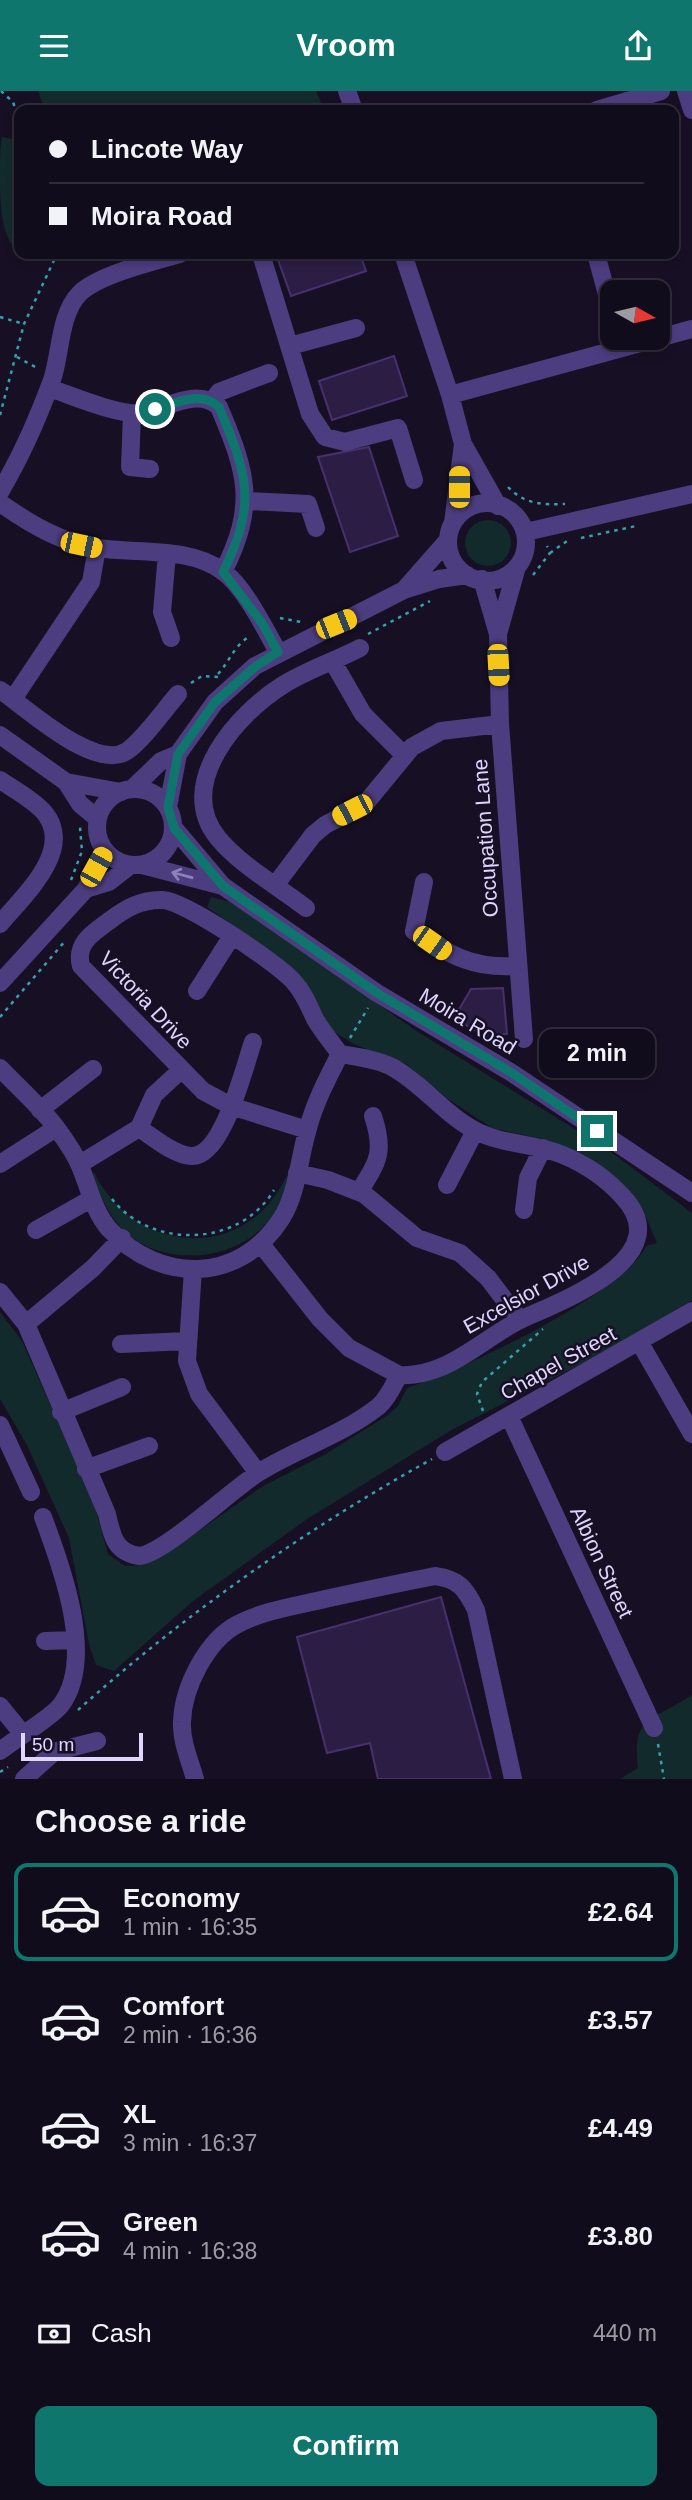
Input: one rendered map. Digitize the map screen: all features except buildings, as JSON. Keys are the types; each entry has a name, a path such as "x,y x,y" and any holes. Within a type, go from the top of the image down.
{"street":[{"path":"614,105 661,91"},
{"path":"686,91 692,110"},
{"path":"0,492 51,382 69,312 78,295 108,278 165,259"},
{"path":"263,259 310,414 325,437 345,442 398,428 414,480"},
{"path":"405,259 450,394 463,444 498,506"},
{"path":"597,259 603,280"},
{"path":"290,346 356,328"},
{"path":"670,333 692,329"},
{"path":"450,394 600,349"},
{"path":"212,401 219,392 269,373"},
{"path":"51,382 132,414 199,397 212,401 226,423 245,484 247,501 239,537 223,572"},
{"path":"132,414 130,467 150,470"},
{"path":"463,444 451,531 451,558 474,577 498,634"},
{"path":"526,532 692,493"},
{"path":"247,501 308,504 317,528"},
{"path":"0,503 49,533 97,548 167,554 205,563 223,572 262,623 278,652"},
{"path":"404,590 465,510 488,504 509,510 526,532 525,554 523,575 498,634"},
{"path":"97,548 92,582 7,694 85,749 107,757 127,751 178,694"},
{"path":"167,554 162,612 171,638"},
{"path":"86,889 109,882 136,865 160,856 167,848 174,828 168,807 178,754 215,702 256,666 278,652 364,613 404,590 474,577 523,575"},
{"name":"Occupation Lane","path":"498,634 500,724 524,1039"},
{"path":"306,908 217,837 205,807 205,780 217,752 251,710 285,684 333,662 360,643"},
{"path":"333,662 363,714 404,755"},
{"path":"276,884 313,835 325,825 365,804 383,785 404,755 418,743 441,731 500,724"},
{"path":"0,735 66,782 80,804 98,819"},
{"path":"136,865 122,863 105,851 100,841 98,819 111,798 127,790 161,761 178,754"},
{"path":"0,780 33,801 46,815 53,840 48,864 0,924"},
{"path":"66,782 151,793 168,807"},
{"name":"Moira Road","path":"174,828 223,886 377,993 512,1073 692,1193"},
{"path":"0,983 86,889 105,851"},
{"name":"Moira Road","path":"136,865 223,886"},
{"path":"424,882 414,931 450,955 494,967 517,966"},
{"name":"Victoria Drive","path":"307,1130 231,1106 203,1091 180,1071 81,966 80,950 86,938 124,909 166,900 232,936 281,969 294,982 316,1021 340,1054"},
{"path":"197,991 232,936"},
{"path":"139,1128 192,1156 209,1150 231,1106 253,1042"},
{"path":"0,1068 56,1128 80,1164 91,1199 109,1229 145,1259 162,1266 193,1269 240,1259 261,1244 283,1217 315,1105 340,1054"},
{"name":"Excelsior Drive","path":"340,1054 389,1065 475,1131 504,1141 543,1148 580,1163 609,1182 632,1207 639,1219 639,1229 631,1253 589,1287 542,1312 520,1320 439,1369 414,1375 399,1375"},
{"path":"40,1110 93,1069"},
{"path":"80,1164 139,1128 154,1095 180,1071"},
{"path":"359,1192 379,1159 381,1140 373,1116"},
{"path":"0,1164 56,1128"},
{"path":"447,1185 475,1131"},
{"path":"524,1210 528,1178 543,1148"},
{"path":"297,1173 359,1192 382,1207 417,1238 460,1253 488,1278 520,1320"},
{"path":"36,1230 91,1199"},
{"path":"26,1324 93,1268 121,1238"},
{"path":"0,1292 26,1324 61,1412 107,1514 114,1542 124,1552 140,1556 165,1542 258,1473 310,1448 374,1409 382,1403 399,1375 349,1348 320,1319 261,1244"},
{"path":"193,1269 192,1305 186,1341 187,1361 199,1394 258,1473"},
{"name":"Chapel Street","path":"446,1451 692,1311"},
{"path":"121,1344 186,1341"},
{"path":"640,1343 692,1434"},
{"path":"61,1412 122,1387"},
{"name":"Albion Street","path":"509,1416 654,1728"},
{"path":"0,1425 31,1492"},
{"path":"86,1469 149,1446"},
{"path":"0,1751 60,1707 73,1671 75,1640 66,1586 43,1517"},
{"path":"195,1779 184,1742 182,1720 198,1669 218,1637 240,1622 267,1612 435,1576 457,1581 465,1588 476,1610 513,1779"},
{"path":"46,1641 75,1640"},
{"path":"0,1706 22,1733"},
{"path":"24,1779 54,1752 97,1741"}],"path":[{"path":"1,91 14,105"},
{"path":"0,415 24,324 55,259"},
{"path":"0,317 24,324"},
{"path":"17,357 51,382"},
{"path":"503,481 516,496 539,505 572,504"},
{"path":"523,575 567,541 640,525"},
{"path":"548,547 550,553"},
{"path":"360,643 439,596"},
{"path":"178,694 195,679 220,676 235,646 247,638"},
{"path":"70,877 82,851 83,839 76,819"},
{"path":"0,1017 53,955"},
{"path":"340,1054 377,993"},
{"path":"111,1197 129,1215 153,1228 175,1235 197,1235 229,1228 250,1216 279,1184"},
{"path":"492,1426 478,1402 479,1388 544,1328 542,1312"},
{"path":"89,1689 99,1692 231,1589 344,1509 446,1451"},
{"path":"654,1728 664,1779"}],"green space":[{"path":"38,91 316,91 322,105 43,105"},
{"path":"2,137 13,139 14,246 4,227 0,150"},
{"path":"488,520 504,527 511,543 504,559 488,566 472,559 465,543 472,527"},
{"path":"211,897 234,903 418,1032 607,1149 692,1213 692,1300 614,1347 453,1429 307,1519 193,1601 114,1671 96,1665 89,1644 69,1538 27,1445 0,1399 0,1312 22,1341 93,1501 108,1554 125,1566 140,1565 177,1546 263,1486 324,1455 388,1415 398,1406 407,1388 500,1348 575,1308 607,1286 631,1265 646,1246 657,1243 642,1208 585,1155 546,1140 492,1128 448,1099 406,1064 356,1045 329,1029 312,992 289,965 207,907"},
{"path":"295,1161 278,1206 255,1234 238,1245 199,1255 158,1251 140,1243 124,1231 109,1212 92,1176 94,1172 107,1194 124,1211 144,1225 166,1234 189,1238 213,1236 237,1229 259,1214 275,1196"},
{"path":"692,1695 692,1779 620,1779 638,1768 638,1737 648,1721"}],"route":[{"path":"155,409 199,397 212,401 219,407 239,463 247,501 239,537 223,572 262,623 278,652 241,677 215,702 178,754 168,807 174,828 223,886 377,993 512,1073 597,1131"}]}
